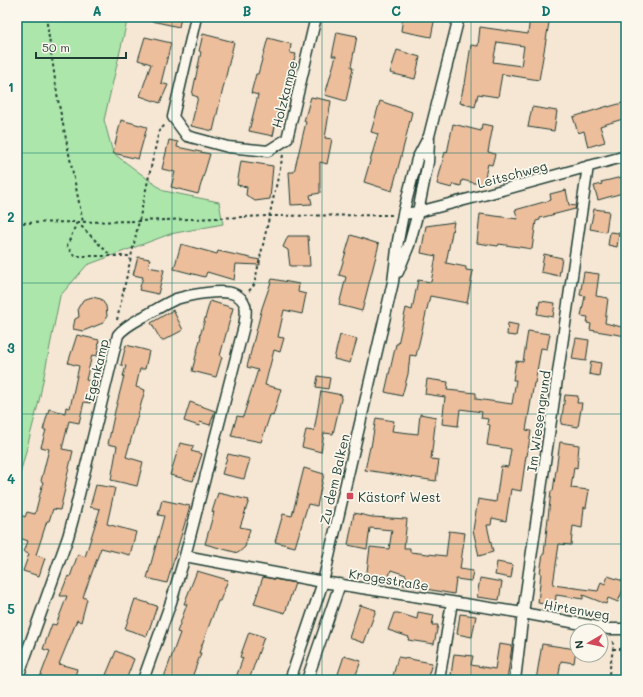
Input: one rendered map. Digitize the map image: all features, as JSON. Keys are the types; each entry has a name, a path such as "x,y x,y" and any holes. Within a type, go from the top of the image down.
{"street":[{"path":"172,117 196,17"},
{"name":"Holzkampe","path":"172,117 187,136 228,147 268,151 287,139 316,17"},
{"name":"Zu dem Balken","path":"290,680 323,582 393,282 403,214 418,159 429,136 459,17"},
{"name":"Zu dem Balken","path":"393,282 409,245 418,212 428,162 429,136"},
{"name":"Leitschweg","path":"403,214 418,212 480,196 626,156"},
{"name":"Im Wiesengrund","path":"515,680 523,613 588,166"},
{"name":"Egenkamp","path":"17,680 73,519 115,347 120,333 127,326 167,303 187,296 220,292 235,294 240,297 242,301"},
{"path":"143,680 185,556 244,326 246,310 242,301"},
{"path":"185,556 323,582"},
{"name":"Krogestraße","path":"323,582 523,613"},
{"path":"307,680 340,584"},
{"path":"439,680 452,602"},
{"name":"Hirtenweg","path":"523,613 610,629 626,629"}],"path":[{"path":"46,17 58,100 83,222"},
{"path":"120,333 116,325 159,131 172,117"},
{"path":"242,301 254,285 287,139"},
{"path":"17,223 139,221 269,216 387,216 403,214"},
{"path":"76,222 68,246 74,256 132,256"},
{"path":"76,222 110,255"},
{"path":"608,680 614,649 610,629"},
{"path":"614,649 626,649"}],"green space":[{"path":"17,17 128,17 104,120 113,153 164,191 219,202 223,224 170,234 87,265 60,296 39,401 17,486"}],"building":[{"path":"152,17 181,17 179,27 152,21"},
{"path":"403,17 435,17 431,37 401,31"},
{"path":"530,17 550,17 539,80 502,74 498,97 478,94 475,107 460,103 465,84 471,45 478,46 480,27 528,34","holes":["497,42 524,46 521,66 493,62"]},
{"path":"337,32 357,36 351,67 353,68 346,101 325,95 336,56 332,56"},
{"path":"203,34 234,42 213,131 191,126 198,97 192,95 201,52 199,51"},
{"path":"145,37 171,43 161,83 168,85 160,103 140,96 151,64 138,60"},
{"path":"268,38 291,44 290,53 296,54 288,81 294,82 289,100 281,98 273,136 249,131 258,95 251,93"},
{"path":"397,50 420,57 415,79 390,73"},
{"path":"311,97 331,101 325,138 332,139 327,164 320,162 320,193 310,195 312,204 291,205 289,172 294,172 306,122 304,121"},
{"path":"380,101 412,112 392,191 364,182 378,134 371,132"},
{"path":"626,102 626,118 600,126 605,142 588,147 584,131 578,133 573,117"},
{"path":"532,107 557,111 554,131 528,127"},
{"path":"121,120 147,127 138,159 113,153"},
{"path":"453,124 481,131 482,124 493,126 488,152 495,154 492,165 488,164 483,185 462,180 461,186 453,184 452,188 437,184 445,152 447,153"},
{"path":"169,140 178,142 177,147 210,154 198,194 171,187 175,172 162,169"},
{"path":"241,161 273,166 270,199 255,201 246,195 247,187 237,185"},
{"path":"626,176 626,192 598,200 594,186 602,184 601,182"},
{"path":"566,190 569,205 576,206 575,209 540,218 540,220 536,221 532,249 499,244 498,246 477,243 480,214 518,219 515,210 551,200 550,194"},
{"path":"594,209 609,211 606,232 590,229"},
{"path":"454,222 446,263 466,267 466,270 473,271 467,303 430,296 416,356 410,355 408,374 402,396 385,392 406,308 412,310 418,280 431,282 436,256 421,253 426,226"},
{"path":"610,232 619,233 617,247 608,245"},
{"path":"351,235 379,244 362,311 339,305 346,277 339,275"},
{"path":"288,236 308,236 310,266 290,266 288,250 283,247"},
{"path":"181,244 217,254 218,251 260,260 260,265 236,264 234,280 207,272 205,277 174,269"},
{"path":"544,254 562,258 559,276 541,272"},
{"path":"138,257 150,259 148,267 164,270 158,294 139,290 143,277 133,275"},
{"path":"584,272 599,274 596,296 608,298 605,323 626,328 626,336 590,330 591,324 587,323 588,317 581,316 585,296 580,295"},
{"path":"272,279 299,284 298,292 306,294 302,314 284,310 278,337 284,338 280,352 274,350 265,385 281,389 273,416 270,415 261,442 231,436 237,416 243,417 258,370 247,367 262,308"},
{"path":"92,297 101,299 106,306 107,316 103,323 83,331 73,329 75,319 79,317 78,308 83,300"},
{"path":"210,301 233,308 216,377 192,371"},
{"path":"540,301 555,303 553,317 537,314"},
{"path":"173,310 183,330 164,340 161,340 151,323"},
{"path":"508,323 518,325 516,336 507,335"},
{"path":"528,331 550,334 547,349 541,348 534,383 526,430 531,431 521,491 511,489 506,521 492,518 491,525 487,525 493,552 479,556 473,530 478,499 496,502 501,466 508,467 511,449 487,445 490,425 487,424 488,419 481,418 482,412 460,409 458,426 442,424 445,397 425,394 427,379 448,382 447,390 476,393 476,399 512,404 516,380 513,380 516,361 523,362"},
{"path":"77,335 99,340 97,356 92,355 86,380 95,382 90,403 84,402 79,423 69,421 62,449 73,451 60,510 53,509 49,521 47,521 36,555 45,558 39,576 23,571 29,554 24,552 28,541 17,537 17,527 21,515 25,517 27,512 35,514 49,449 41,447 46,430 43,430 49,409 65,413 66,407 70,408 79,366 68,363"},
{"path":"340,335 357,339 350,363 334,359"},
{"path":"576,338 589,340 586,361 572,359"},
{"path":"126,345 149,351 145,369 140,369 136,387 145,390 126,457 143,462 137,486 111,480 117,446 108,444 126,366 121,365"},
{"path":"591,361 601,363 599,376 589,374"},
{"path":"318,376 330,378 328,389 316,387"},
{"path":"321,391 342,395 333,434 324,433 321,452 302,447 306,430 314,431"},
{"path":"565,395 578,396 577,403 582,403 578,427 561,424"},
{"path":"190,402 215,411 210,425 200,422 199,426 184,421"},
{"path":"420,414 436,417 431,459 439,460 436,481 365,470 376,418 394,421 392,431 418,434"},
{"path":"560,442 579,445 577,468 574,467 571,488 589,490 586,508 584,507 582,528 573,526 571,545 559,544 553,585 598,591 601,582 605,584 608,576 626,582 618,602 608,598 606,604 583,595 583,599 556,595 555,606 538,603 540,573 544,554 551,491 553,491"},
{"path":"180,443 194,446 191,451 202,454 193,481 170,475"},
{"path":"228,454 250,459 244,479 222,474"},
{"path":"304,468 324,474 317,506 308,504 295,547 275,542 283,514 292,516"},
{"path":"96,485 115,488 107,524 136,532 130,555 101,548 83,597 87,599 81,622 77,620 59,664 77,669 74,680 39,680 50,651 43,649 52,624 56,625 67,596 60,596 68,576 70,577 78,554 85,557 100,509 90,507"},
{"path":"218,493 249,500 240,527 250,529 245,547 238,553 205,544"},
{"path":"162,500 190,506 167,583 147,578 164,516 158,515"},
{"path":"354,513 372,517 407,519 404,548 410,548 410,552 446,556 449,531 465,533 460,569 473,571 471,581 456,579 454,594 403,585 406,575 391,570 387,583 366,580 370,547 389,549 392,530 370,528 367,549 348,545"},
{"path":"497,562 513,565 511,578 495,575"},
{"path":"197,571 228,580 220,601 218,601 191,680 163,680 180,633 177,632 187,604 184,604"},
{"path":"263,577 295,583 285,613 254,604"},
{"path":"480,578 502,582 499,600 477,597"},
{"path":"135,599 157,606 147,636 125,629"},
{"path":"360,605 376,610 364,643 349,638"},
{"path":"418,612 434,615 432,625 438,625 434,644 408,640 409,637 388,630 394,613 417,619"},
{"path":"460,614 476,616 472,637 457,634"},
{"path":"249,632 264,637 249,680 235,680 243,658 240,657"},
{"path":"499,644 512,646 507,680 480,680 451,675 454,654 473,656 471,665 495,669"},
{"path":"542,644 569,648 569,662 561,661 558,680 536,680"},
{"path":"116,651 134,659 126,680 119,680 106,675"},
{"path":"344,656 361,661 354,680 336,680"},
{"path":"398,657 432,663 427,680 415,680 393,676"}],"place":[{"name":"Kästorf West","path":"350,496"}]}
